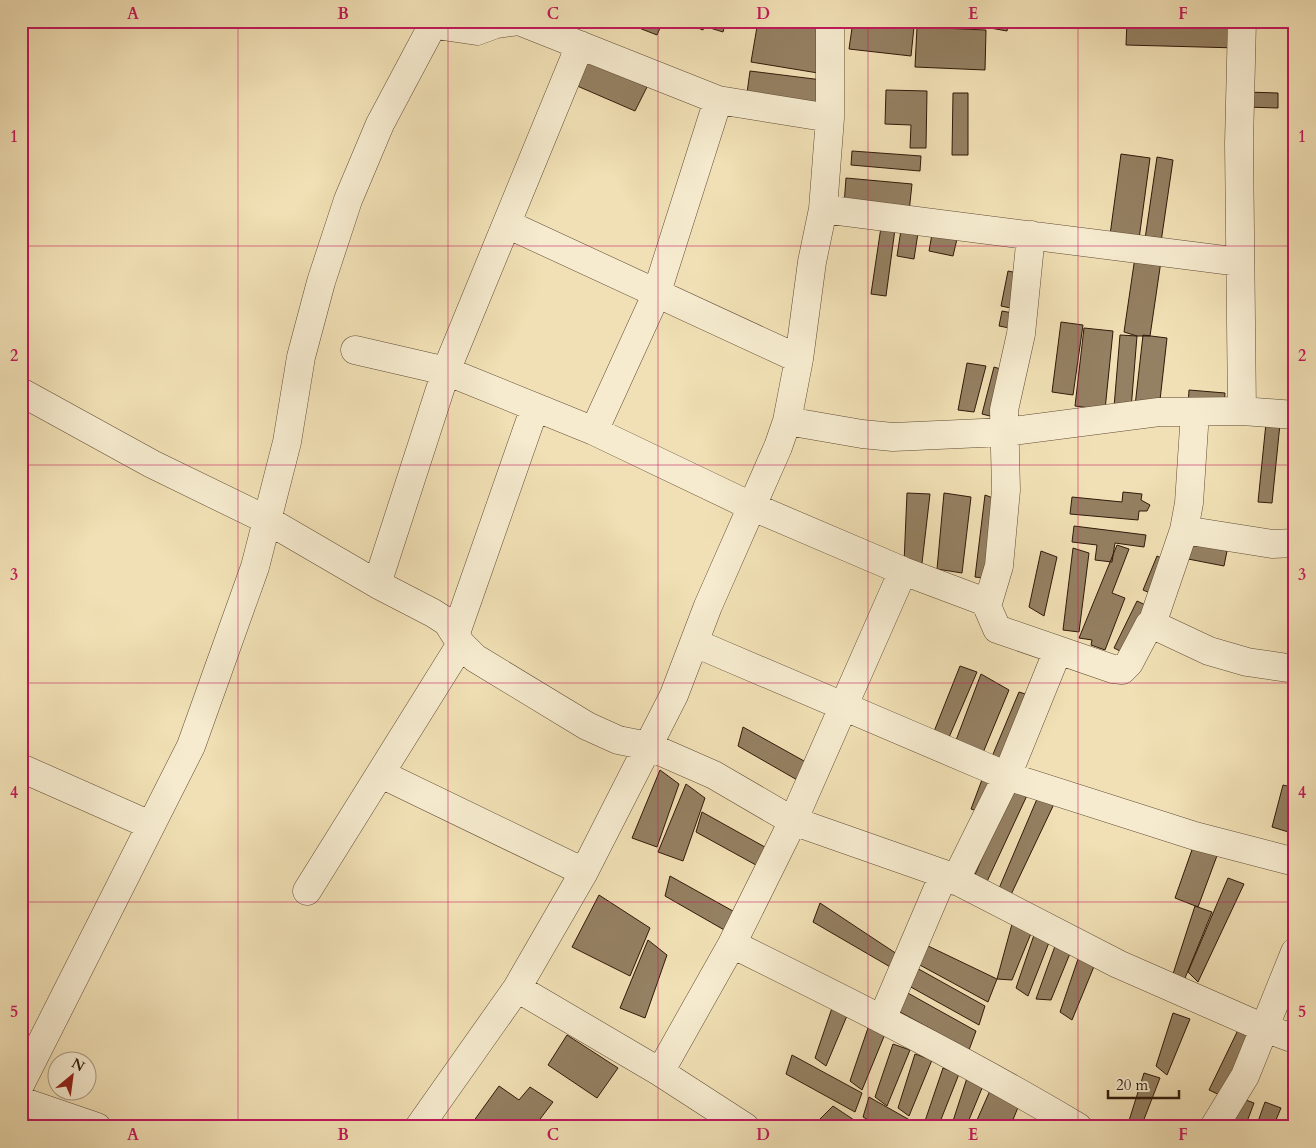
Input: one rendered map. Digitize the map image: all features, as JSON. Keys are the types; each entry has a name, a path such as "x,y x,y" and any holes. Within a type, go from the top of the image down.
{"street":[{"path":"425,23 476,31 496,24 519,21 718,100 830,118"},
{"path":"419,1127 517,988 584,872 674,695 722,573 753,507 778,447 787,421 799,359 812,262 823,209 830,118 830,21"},
{"path":"1242,21 1239,143 1242,411"},
{"path":"21,1083 191,746 255,568 287,442 301,357 321,282 348,200 380,124 430,30 425,23"},
{"path":"377,584 446,371 580,44"},
{"path":"594,431 656,295 718,100"},
{"path":"823,209 1240,262"},
{"path":"507,224 656,295 799,359"},
{"path":"988,606 999,566 1006,490 1004,410 1024,319 1031,235"},
{"path":"355,350 446,371 594,431 753,507 902,571 976,598 988,606 997,629 1113,669 1122,670 1130,663 1149,624 1154,623 1209,652 1248,662 1295,669"},
{"path":"21,392 152,464 267,520 377,584 432,613 447,622 458,639 475,658 587,726 618,740 648,746 714,775 793,821 950,877 1118,964 1264,1028 1295,1039"},
{"path":"307,891 381,774 458,639 535,407"},
{"path":"787,421 862,434 893,436 1005,432 1159,412 1242,411 1295,415"},
{"path":"1154,623 1154,618 1184,530 1189,503 1195,412"},
{"path":"1184,530 1272,544 1295,543"},
{"path":"660,1072 732,944 793,821 902,571"},
{"path":"695,643 1008,776 1195,836 1295,862"},
{"path":"882,1018 950,877 1008,776 1058,650"},
{"path":"21,768 150,825"},
{"path":"381,774 584,872"},
{"path":"732,944 882,1018 1028,1097 1078,1127"},
{"path":"1214,1127 1245,1076 1295,952"},
{"path":"517,988 660,1072 745,1127"},
{"path":"21,1100 97,1127"}],"building":[{"path":"621,21 663,21 657,35"},
{"path":"685,21 706,21 703,30 685,23"},
{"path":"709,21 726,21 723,32 707,27"},
{"path":"758,21 826,21 818,73 751,62"},
{"path":"853,21 914,27 911,56 849,49"},
{"path":"980,21 1009,21 1007,31 979,26"},
{"path":"1127,21 1239,21 1238,48 1126,45"},
{"path":"917,27 986,30 985,70 915,67"},
{"path":"585,60 647,87 635,111 575,85"},
{"path":"750,71 822,80 818,110 746,100"},
{"path":"886,90 927,91 926,148 910,148 911,125 885,124"},
{"path":"1246,92 1278,93 1278,108 1246,107"},
{"path":"953,93 968,93 968,155 952,155"},
{"path":"852,151 921,156 920,171 851,165"},
{"path":"1121,154 1150,158 1139,239 1110,235"},
{"path":"1157,157 1173,160 1161,242 1145,239"},
{"path":"846,178 912,184 909,212 844,205"},
{"path":"881,227 895,229 886,296 871,294"},
{"path":"901,230 918,233 914,259 897,256"},
{"path":"932,234 957,239 953,256 929,251"},
{"path":"1135,257 1161,261 1150,336 1137,336 1124,332"},
{"path":"1008,271 1022,274 1015,309 1001,306"},
{"path":"1002,311 1023,315 1020,330 999,326"},
{"path":"1061,322 1083,325 1073,395 1052,392"},
{"path":"1084,328 1113,331 1105,410 1075,406"},
{"path":"1120,335 1137,336 1131,409 1114,407"},
{"path":"1143,335 1167,338 1159,409 1135,406"},
{"path":"967,363 986,366 974,412 958,410"},
{"path":"994,367 1010,372 998,418 982,414"},
{"path":"1189,390 1225,393 1224,409 1188,406"},
{"path":"1266,423 1280,424 1272,503 1258,502"},
{"path":"1123,492 1142,494 1141,500 1150,505 1147,511 1139,511 1138,520 1070,514 1072,497 1122,502"},
{"path":"907,493 930,494 922,563 904,563"},
{"path":"944,493 971,497 962,573 937,569"},
{"path":"985,495 1001,501 991,579 975,577"},
{"path":"1074,526 1146,535 1144,547 1115,543 1112,562 1095,560 1097,545 1072,542"},
{"path":"1191,543 1227,551 1224,566 1188,559"},
{"path":"1117,545 1129,549 1112,593 1125,598 1105,650 1091,645 1092,640 1079,638"},
{"path":"1073,548 1089,553 1079,632 1063,630"},
{"path":"1041,551 1057,557 1044,616 1029,607"},
{"path":"1157,556 1170,562 1157,596 1143,590"},
{"path":"1137,601 1154,609 1130,656 1114,648"},
{"path":"960,666 977,672 947,742 933,734"},
{"path":"981,674 1009,690 980,760 955,743"},
{"path":"1019,692 1035,697 1005,767 991,759"},
{"path":"743,727 813,766 806,785 738,746"},
{"path":"660,770 679,784 657,847 632,838"},
{"path":"983,777 999,783 981,812 971,809"},
{"path":"1014,783 1030,789 984,888 974,877"},
{"path":"686,784 705,798 683,861 658,852"},
{"path":"1283,785 1295,788 1295,834 1272,827"},
{"path":"1037,799 1054,804 1007,903 997,893"},
{"path":"702,812 772,851 765,870 696,832"},
{"path":"1194,844 1218,853 1198,907 1175,898"},
{"path":"670,876 740,915 733,935 665,896"},
{"path":"1228,878 1244,884 1198,982 1188,972"},
{"path":"599,895 650,928 630,976 572,947"},
{"path":"820,903 900,956 892,968 813,922"},
{"path":"1195,906 1212,912 1183,983 1172,977"},
{"path":"1012,924 1032,931 1012,980 997,979"},
{"path":"1034,935 1050,940 1028,996 1016,988"},
{"path":"648,940 667,955 645,1018 620,1008"},
{"path":"924,944 997,979 988,1002 918,964"},
{"path":"1055,946 1071,951 1051,1000 1036,999"},
{"path":"1078,959 1095,964 1072,1020 1060,1012"},
{"path":"915,967 985,1006 979,1025 909,986"},
{"path":"906,992 976,1031 969,1050 900,1012"},
{"path":"833,1005 849,1011 826,1066 815,1058"},
{"path":"1173,1013 1190,1019 1167,1075 1156,1066"},
{"path":"868,1028 885,1034 862,1090 850,1081"},
{"path":"1238,1030 1253,1037 1224,1097 1209,1090"},
{"path":"567,1035 618,1068 597,1098 548,1065"},
{"path":"893,1044 910,1050 887,1106 875,1097"},
{"path":"915,1054 932,1060 909,1116 898,1108"},
{"path":"792,1055 862,1093 855,1112 786,1074"},
{"path":"943,1068 959,1074 938,1127 932,1127 925,1121"},
{"path":"1144,1073 1160,1078 1141,1127 1127,1127"},
{"path":"968,1075 985,1081 966,1127 951,1127"},
{"path":"499,1086 519,1100 530,1087 553,1102 534,1127 496,1127 488,1122 484,1127 478,1127 473,1122"},
{"path":"992,1086 1019,1105 1010,1127 974,1127"},
{"path":"869,1097 922,1127 881,1127 863,1117"},
{"path":"1238,1097 1254,1103 1245,1127 1228,1127"},
{"path":"1265,1102 1281,1108 1273,1127 1256,1127"},
{"path":"833,1106 857,1122 854,1127 812,1127"}]}
